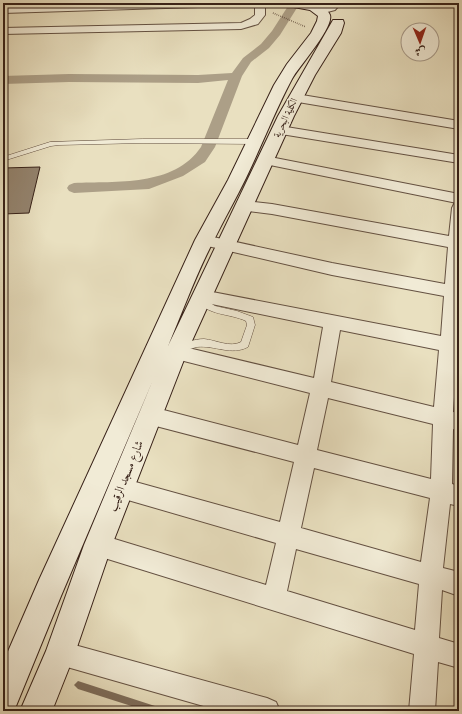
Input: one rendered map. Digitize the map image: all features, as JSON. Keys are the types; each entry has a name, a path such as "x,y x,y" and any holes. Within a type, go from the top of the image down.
{"main road":[{"path":"292,3 323,6"},
{"name":"الكلية البحرية","path":"215,243 248,142 296,59 318,32 324,18 323,6"},
{"name":"الكلية البحرية","path":"215,243 245,206 265,160 296,98 337,26 338,17 323,6"},
{"name":"شارع مسجد الرقيب","path":"36,711 60,653 98,545 152,416 177,351 201,297 215,243"},
{"name":"شارع مسجد الرقيب","path":"3,700 49,590 215,243"}],"street":[{"path":"3,10 230,3"},
{"path":"3,31 241,26 250,24 258,19 261,14 258,5"},
{"path":"296,98 459,125"},
{"path":"280,130 459,159"},
{"path":"265,160 459,199"},
{"path":"245,206 272,209 458,243"},
{"path":"422,711 431,576 450,494 451,420 459,208"},
{"path":"215,243 332,269 456,292"},
{"path":"201,297 454,346"},
{"path":"274,599 321,388 333,322"},
{"path":"177,351 451,420"},
{"path":"152,416 450,494"},
{"path":"121,488 459,584"},
{"path":"98,545 459,656"},
{"path":"60,653 267,711"}],"lane":[{"path":"3,160 59,143 143,141 248,142"},
{"path":"177,351 189,345 201,343 237,348 245,344 250,319 215,310 206,305 201,297"}],"path":[{"path":"258,5 318,32"}],"building":[{"path":"40,167 29,213 3,214 3,168"}],"waterway":[{"path":"236,76 247,60 265,46 276,33 295,3"},
{"path":"3,80 69,78 198,79 236,76"},
{"path":"74,188 149,184 178,173 200,159 208,147 236,76"},
{"path":"78,685 158,711"}]}
